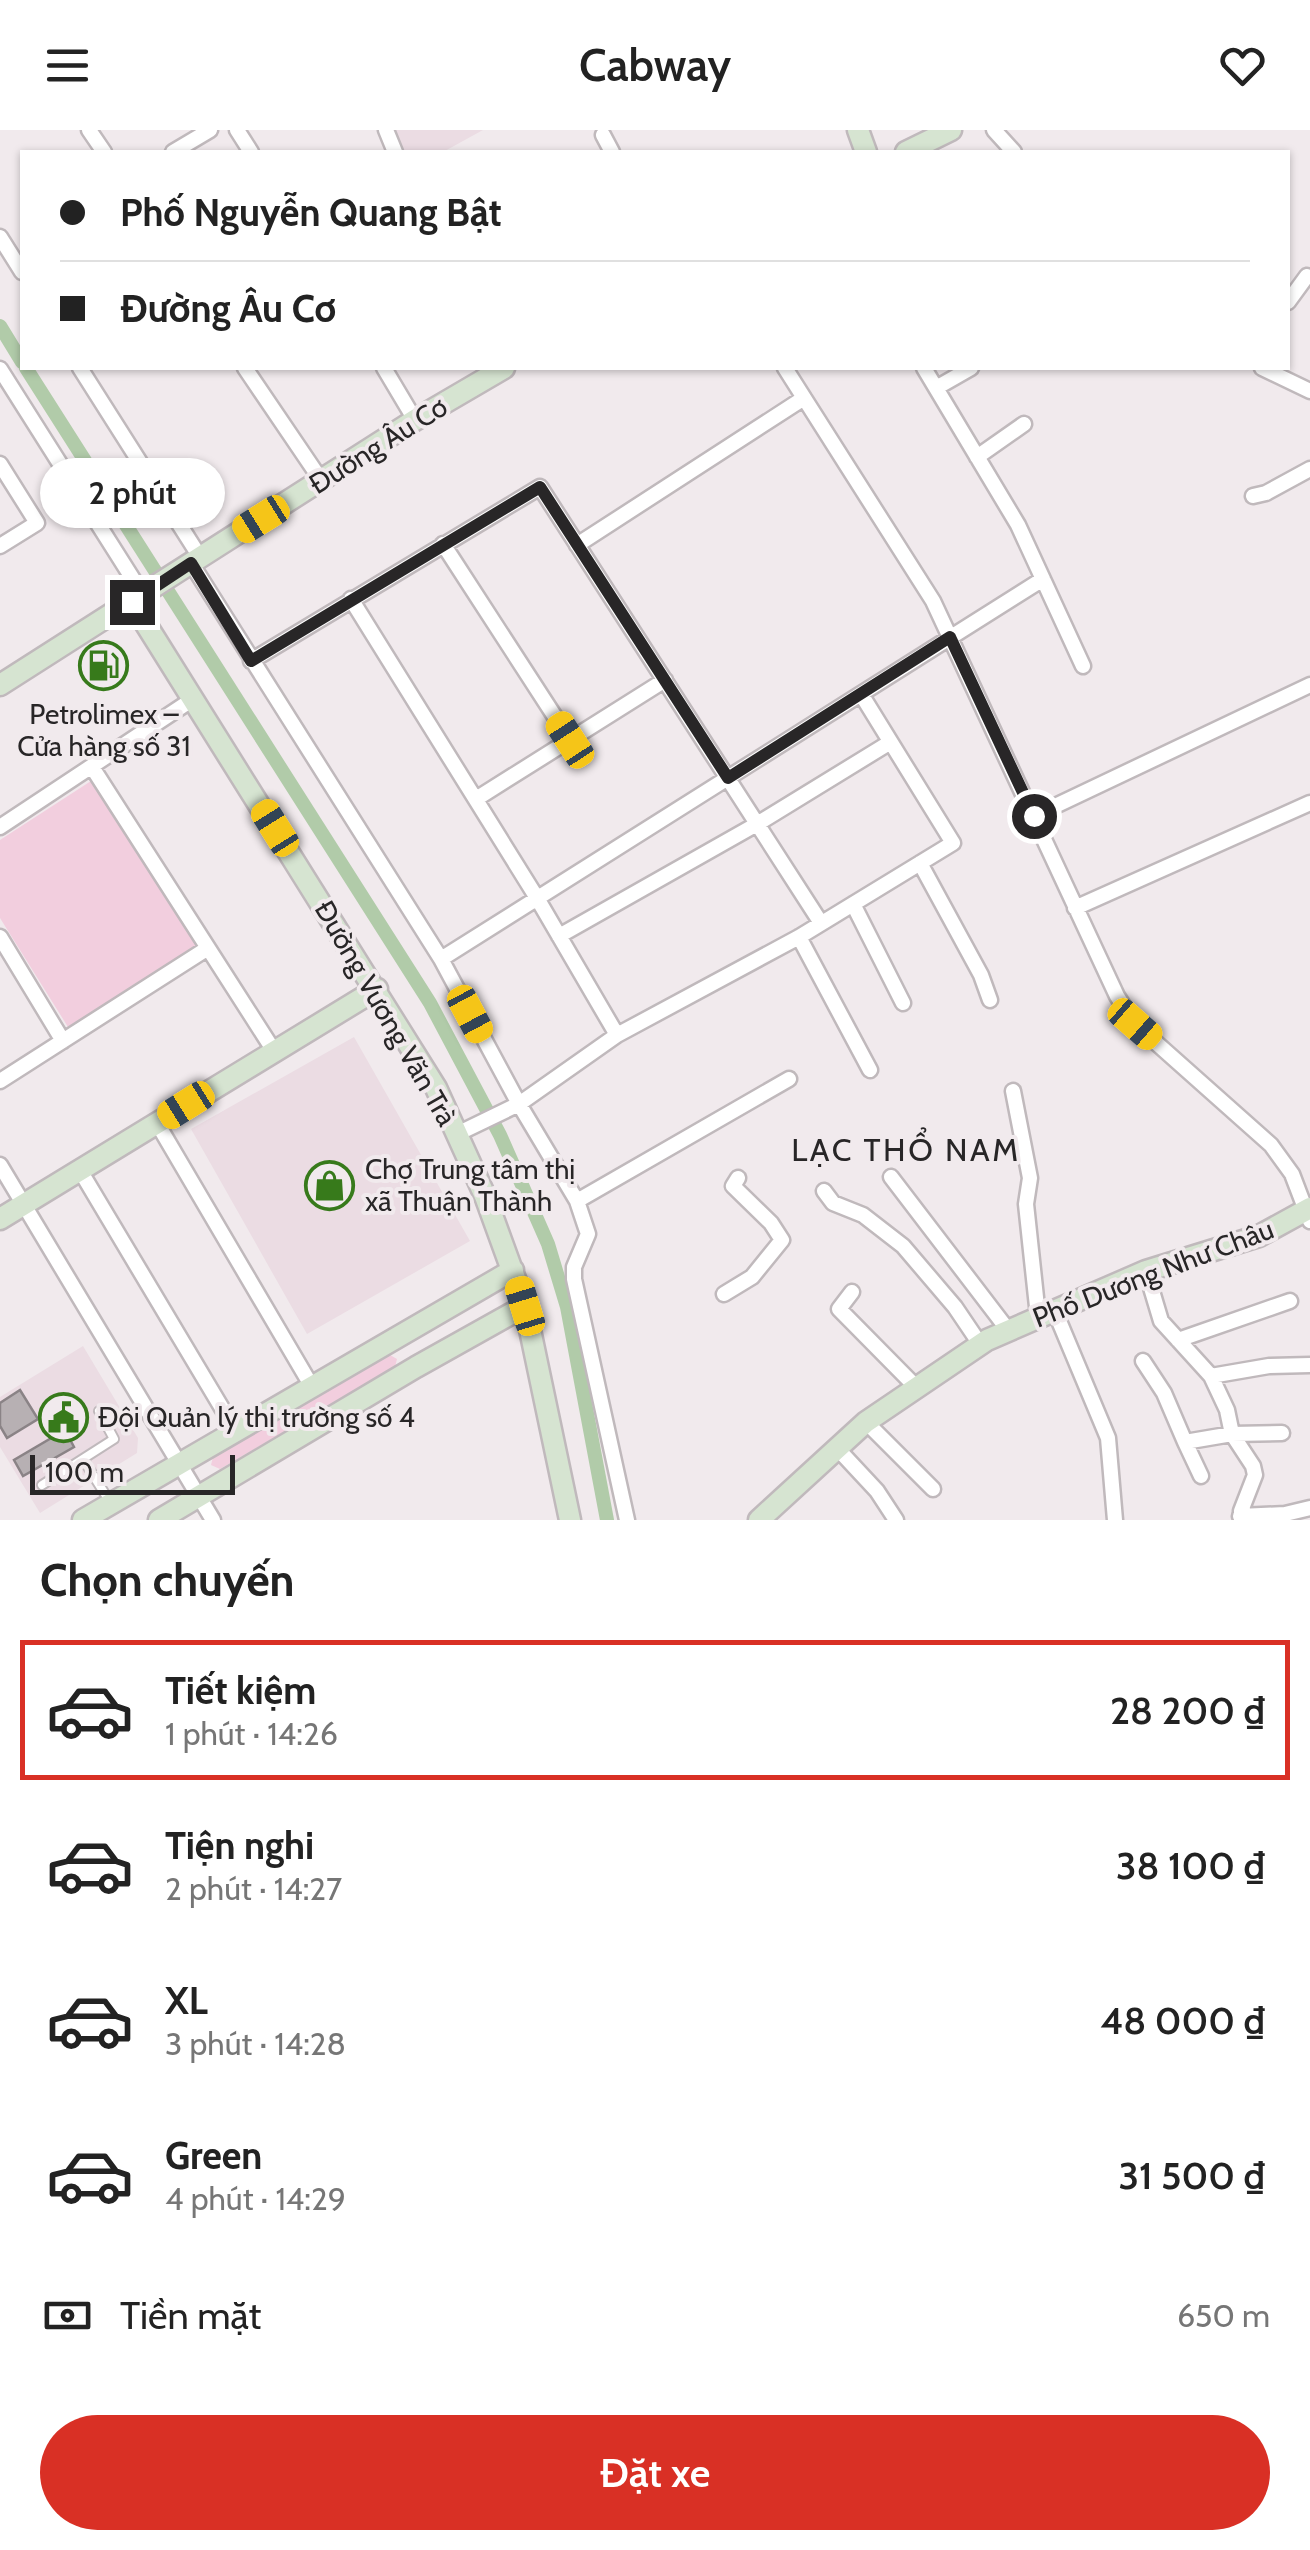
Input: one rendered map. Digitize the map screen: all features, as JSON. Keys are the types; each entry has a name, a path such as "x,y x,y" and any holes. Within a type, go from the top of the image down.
{"main road":[{"path":"910,150 951,130"},
{"name":"Đường Âu Cơ","path":"0,684 481,374"},
{"name":"Đường Vương Văn Trà","path":"137,598 193,699 466,1130 525,1306 570,1520"},
{"path":"0,1219 377,989"},
{"name":"Phố Dương Như Châu","path":"767,1517 866,1422 980,1344 1146,1272 1259,1236 1309,1213"},
{"path":"83,1520 513,1270"},
{"path":"159,1520 525,1306"},
{"path":"398,1335 416,1367"}],"street":[{"path":"176,150 210,130"},
{"path":"994,130 1012,150"},
{"path":"602,135 611,150"},
{"path":"0,236 20,269"},
{"path":"1290,299 1307,276"},
{"path":"0,369 137,598"},
{"path":"81,370 191,563 441,959 518,1104 578,1201 588,1234 574,1266 574,1279 628,1520"},
{"path":"246,370 321,480"},
{"path":"385,370 415,420"},
{"path":"786,370 932,601 1117,996 1135,1024 1271,1145 1292,1174 1309,1213"},
{"path":"925,370 1018,525 1083,666"},
{"path":"936,388 968,370"},
{"path":"1266,370 1310,390"},
{"path":"577,545 804,398"},
{"path":"978,457 1024,424"},
{"path":"0,464 37,523 0,546"},
{"path":"1253,496 1310,469"},
{"path":"251,661 540,487 821,923"},
{"path":"443,544 570,740"},
{"path":"441,959 1043,579"},
{"path":"350,600 538,898 617,1035"},
{"path":"476,799 665,680"},
{"path":"1034,816 1310,684"},
{"path":"466,1130 518,1104 617,1035 821,923 953,843 861,694"},
{"path":"0,827 193,699"},
{"path":"559,936 758,824 889,743"},
{"path":"92,766 274,1050"},
{"path":"1075,908 1310,804"},
{"path":"920,863 990,1000"},
{"path":"852,904 904,1003"},
{"path":"798,936 870,1070"},
{"path":"0,937 64,1041"},
{"path":"0,1082 208,948"},
{"path":"578,1201 790,1079"},
{"path":"1013,1091 1030,1178 1026,1204 1046,1313 1108,1438 1115,1520"},
{"path":"156,1123 312,1385"},
{"path":"0,1165 213,1520"},
{"path":"81,1172 235,1430"},
{"path":"891,1177 1008,1330"},
{"path":"724,1294 752,1276 782,1240 734,1186 738,1178"},
{"path":"824,1191 832,1203 863,1215 903,1246 955,1307 980,1344"},
{"path":"1146,1272 1157,1312 1211,1376 1227,1410 1232,1434 1248,1454 1254,1476 1240,1518 1310,1508"},
{"path":"852,1292 839,1309 914,1386"},
{"path":"1178,1340 1290,1301"},
{"path":"1143,1361 1164,1393 1201,1476"},
{"path":"1211,1376 1310,1364"},
{"path":"866,1422 933,1489"},
{"path":"1184,1442 1232,1434 1282,1433"},
{"path":"836,1447 877,1491 896,1520"}],"lane":[{"path":"42,1485 114,1440 98,1412"},
{"path":"83,1459 111,1504"}],"shaded area":[{"path":"395,130 483,130 447,150 403,150"},
{"path":"91,781 198,945 68,1027 0,918 0,840"},
{"name":"Chợ Trung tâm thị xã Thuận Thành","path":"354,1037 470,1241 307,1334 191,1129"},
{"name":"Đội Quản lý thị trường số 4","path":"83,1346 138,1438 137,1453 40,1513 0,1447 0,1397"},
{"path":"390,1355 397,1359 395,1367 220,1469 211,1465 213,1457"}],"building":[{"path":"20,1390 38,1419 7,1438 0,1426 0,1403"},
{"path":"65,1430 74,1447 23,1476 14,1460"}],"waterway":[{"path":"0,326 20,359"},
{"path":"27,370 430,1003 500,1135 548,1244 567,1307 607,1520"}],"place":[{"name":"Petrolimex – Cửa hàng số 31","path":"104,666"},
{"name":"Chợ Trung tâm thị xã Thuận Thành","path":"330,1185"},
{"name":"Đội Quản lý thị trường số 4","path":"63,1417"}],"district":[{"name":"LẠC THỔ NAM","path":"906,1150"}],"route":[{"path":"132,602 191,563 251,661 540,487 728,778 950,637 1034,816"}]}
